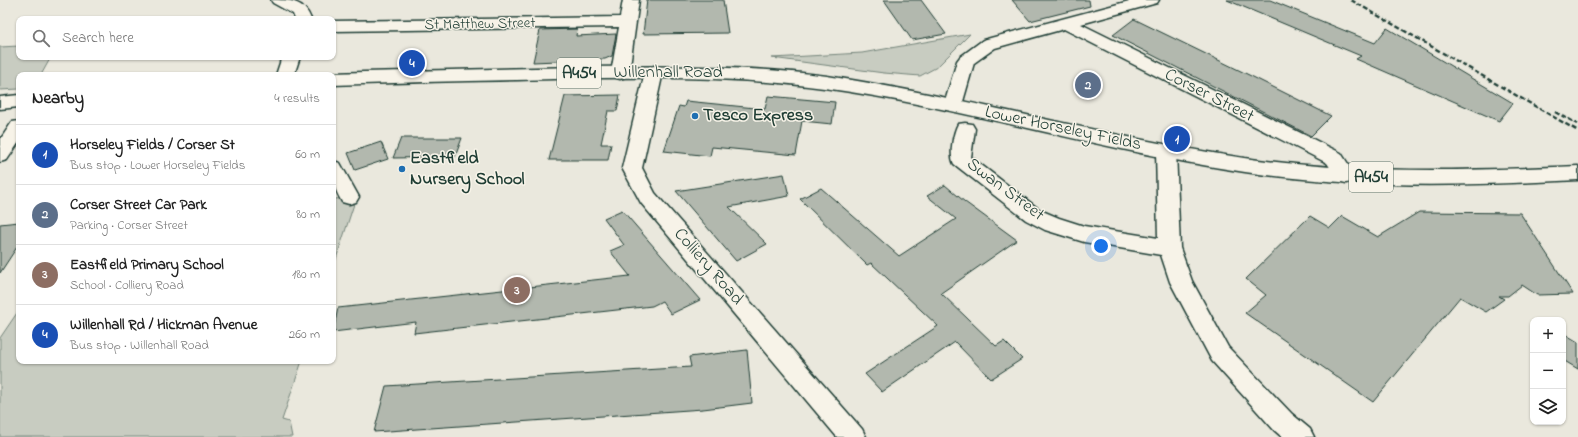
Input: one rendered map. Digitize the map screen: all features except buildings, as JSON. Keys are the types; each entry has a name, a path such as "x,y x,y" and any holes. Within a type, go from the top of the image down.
{"highway":[{"name":"Willenhall Road","path":"336,79 716,72 784,77 832,83 953,105"},
{"path":"0,103 16,101"},
{"name":"Lower Horseley Fields","path":"953,105 1166,152 1302,172 1346,176 1446,178 1578,173"}],"street":[{"path":"279,0 302,15 312,0"},
{"path":"620,73 631,0"},
{"path":"953,105 966,61 989,44 1151,0"},
{"name":"St Matthew Street","path":"336,26 627,22"},
{"name":"Corser Street","path":"1066,23 1334,158 1346,176"},
{"path":"286,72 290,60"},
{"name":"Colliery Road","path":"654,72 632,168 633,171 648,198 853,437"},
{"name":"Swan Street","path":"965,129 961,159 1034,215 1052,224 1084,234 1169,248"},
{"path":"0,155 16,131"},
{"path":"1166,152 1169,248 1181,282 1220,354 1283,422 1301,437"},
{"path":"336,173 349,196"}],"shaded area":[{"path":"970,34 937,67 920,76 884,73 772,58 862,53"},
{"path":"16,46 16,60 49,60 43,72 16,72 16,89 0,90 0,47"},
{"path":"356,198 336,259 336,199"},
{"path":"16,314 16,364 301,364 282,420 289,422 292,437 0,437 0,338"}],"railway":[{"path":"1351,0 1578,131"},
{"path":"1555,112 1578,124"}],"place":[{"name":"Willenhall Rd / Hickman Avenue","path":"412,63"},
{"name":"Corser Street Car Park","path":"1088,85"},
{"name":"Tesco Express","path":"695,116"},
{"name":"Horseley Fields / Corser St","path":"1177,139"},
{"name":"Eastfield Nursery School","path":"402,169"},
{"name":"Eastfield Primary School","path":"517,290"}]}
